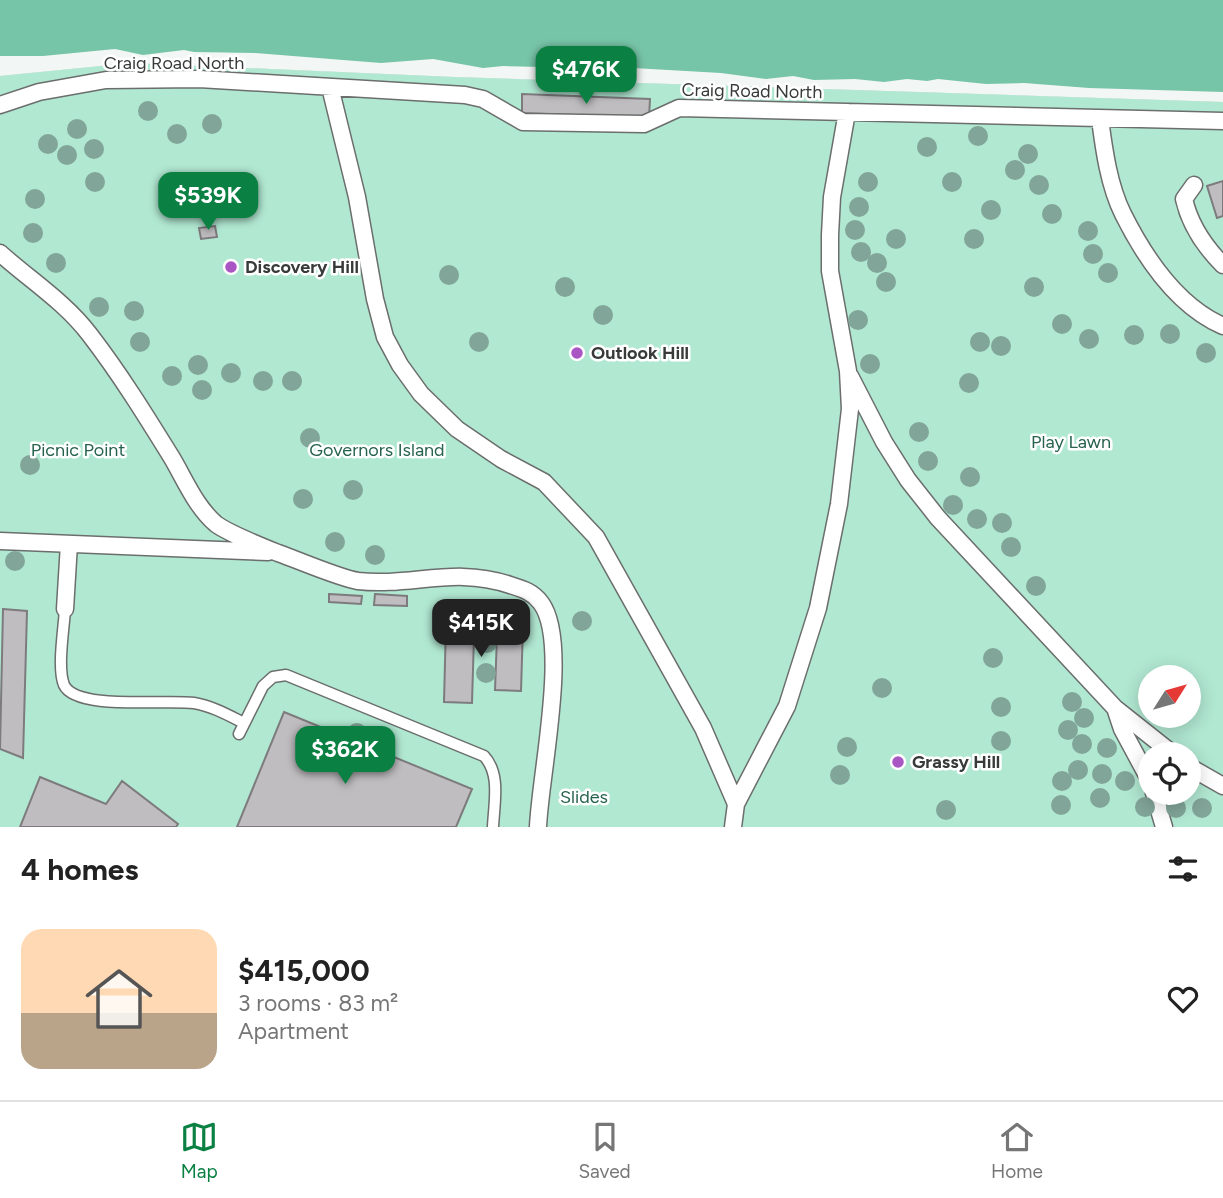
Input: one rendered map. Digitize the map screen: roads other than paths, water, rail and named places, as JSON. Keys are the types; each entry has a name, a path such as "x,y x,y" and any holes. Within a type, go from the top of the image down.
{"street":[{"name":"Craig Road North","path":"0,105 39,92 106,80 199,79 466,95 483,99 523,122 644,124 679,108 1223,121"},
{"path":"330,87 357,197 374,299 385,337 400,365 421,394 457,429 544,482 596,537 703,728 736,804"},
{"path":"733,827 736,804 787,706 818,608 839,504 850,409 848,371 830,271 832,197 847,112"},
{"path":"1100,119 1106,157 1122,213 1157,270 1180,297 1223,327"},
{"path":"1194,185 1184,199 1188,219 1211,254 1223,265"},
{"path":"0,253 50,293 89,333 137,401 197,501 216,524 277,552 355,580 383,582 471,575 499,581 534,594 543,605 551,627 555,666 538,827"},
{"path":"848,371 884,442 908,480 931,509 1115,708 1158,742"},
{"path":"0,541 277,552"},
{"path":"65,609 69,544"},
{"path":"1115,708 1122,729 1138,759"},
{"path":"1201,773 1223,786"},
{"path":"1158,805 1164,827"}],"lane":[{"path":"65,609 62,669 63,684 70,693 90,700 195,703 218,710 244,723"},
{"path":"239,734 263,686 273,677 286,675 484,755 490,763 495,780 493,827"}],"place":[{"name":"Discovery Hill","path":"231,267"},
{"name":"Outlook Hill","path":"577,353"},
{"name":"Grassy Hill","path":"898,762"}],"park label":[{"name":"Play Lawn","path":"1071,442"},
{"name":"Picnic Point","path":"78,450"},
{"name":"Governors Island","path":"377,450"},
{"name":"Slides","path":"584,797"}]}
